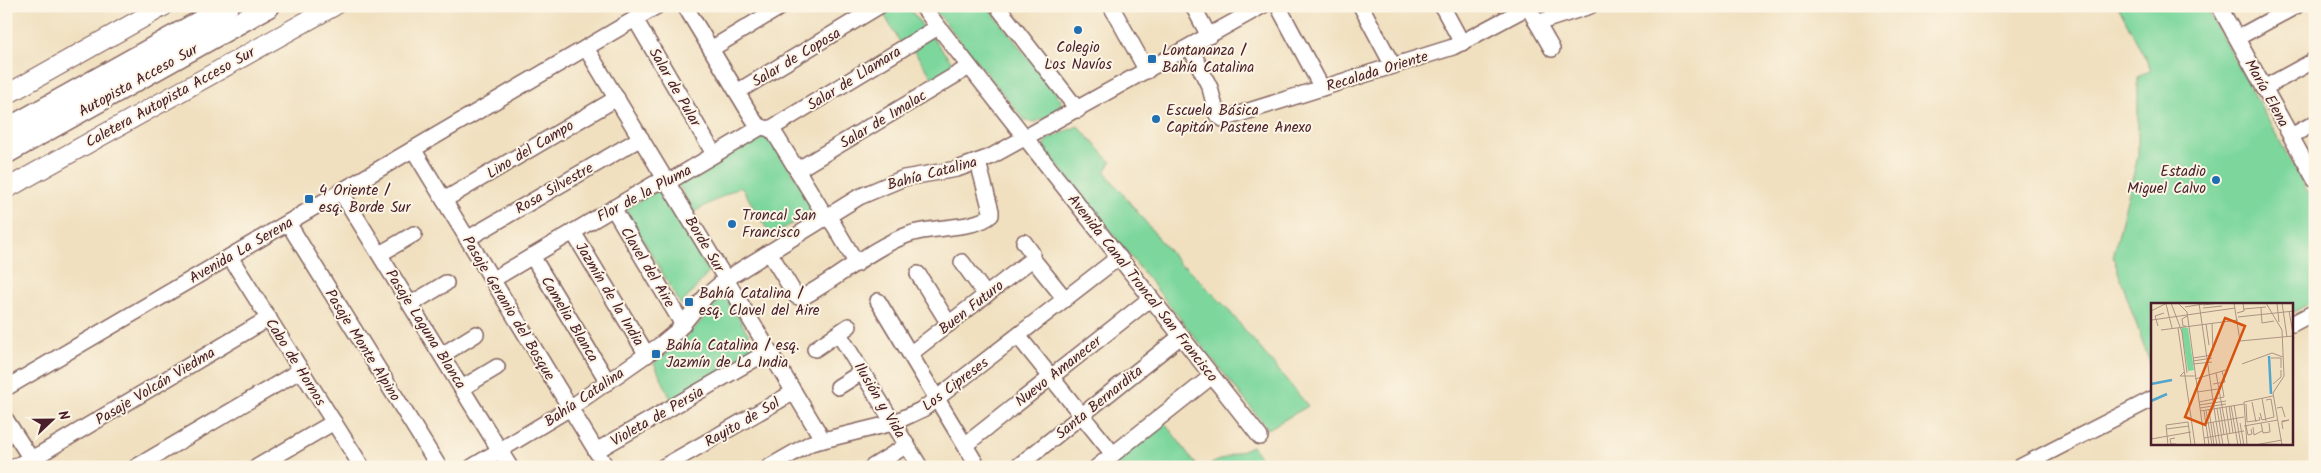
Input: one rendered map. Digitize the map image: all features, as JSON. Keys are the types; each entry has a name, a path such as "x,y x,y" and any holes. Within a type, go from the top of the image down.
{"highway":[{"name":"Autopista Acceso Sur","path":"6,130 228,6"},
{"name":"Autopista Acceso Sur","path":"6,153 269,6"}],"main road":[{"path":"6,94 164,6"},
{"name":"Caletera Autopista Acceso Sur","path":"6,189 334,6"}],"street":[{"name":"Avenida La Serena","path":"6,388 657,6"},
{"path":"685,6 755,122 775,134 857,264"},
{"path":"711,49 782,6"},
{"name":"Salar de Coposa","path":"737,92 879,6"},
{"name":"Avenida Canal Troncal San Francisco","path":"922,6 1260,437"},
{"path":"996,6 1078,110"},
{"path":"1112,6 1148,71"},
{"path":"1193,6 1209,36"},
{"name":"Bahía Catalina","path":"472,467 570,408 647,355 683,325 706,296 726,279 828,217 889,183 920,175 957,169 978,162 1078,110 1262,6"},
{"path":"1278,6 1322,88"},
{"path":"1361,6 1393,66"},
{"path":"1442,6 1462,43"},
{"path":"1528,6 1552,49"},
{"name":"Recalada Oriente","path":"1190,47 1207,81 1220,118 1225,118 1462,43 1528,6"},
{"path":"1537,23 1590,6"},
{"name":"María Elena","path":"2219,6 2315,180"},
{"path":"2237,38 2296,6"},
{"name":"Salar de Pular","path":"635,19 714,154"},
{"name":"Salar de Llamara","path":"766,128 938,27"},
{"name":"Borde Sur","path":"586,48 823,440"},
{"path":"2264,88 2315,60"},
{"name":"Salar de Imalac","path":"797,170 969,67"},
{"name":"Lino del Campo","path":"444,200 617,98"},
{"path":"2291,136 2315,123"},
{"name":"Flor de la Pluma","path":"492,280 654,184 666,180 766,128"},
{"name":"Rosa Silvestre","path":"467,239 641,138"},
{"name":"Pasaje Geranio del Bosque","path":"413,150 606,467"},
{"path":"769,252 799,298 908,234 969,224 991,216 978,162"},
{"name":"Pasaje Laguna Blanca","path":"341,192 510,467"},
{"name":"Clavel del Aire","path":"613,208 683,325"},
{"name":"Pasaje Monte Alpino","path":"288,223 439,467"},
{"name":"Jazmín de la India","path":"573,232 647,355"},
{"path":"380,254 414,234"},
{"path":"1024,242 1032,253 1032,262 1036,264 1065,299"},
{"name":"Camelia Blanca","path":"532,256 608,382"},
{"name":"Cabo de Hornos","path":"230,257 362,467"},
{"name":"Los Cipreses","path":"769,467 804,446 908,417 937,399 1119,257"},
{"path":"962,262 986,295"},
{"name":"Buen Futuro","path":"910,354 1027,263 1032,262"},
{"path":"918,274 949,324"},
{"path":"411,304 446,283"},
{"name":"Nuevo Amanecer","path":"965,445 1151,298"},
{"path":"878,301 978,467"},
{"path":"2294,323 2315,312"},
{"name":"Pasaje Volcán Viedma","path":"14,467 33,463 269,318"},
{"name":"Ilusión y Vida","path":"815,349 844,330 862,372 920,467"},
{"path":"442,355 476,334"},
{"path":"1018,336 1113,454"},
{"name":"Santa Bernardita","path":"1017,467 1181,336"},
{"name":"Violeta de Persia","path":"596,451 769,351"},
{"path":"462,388 497,367"},
{"path":"136,467 301,370"},
{"path":"838,387 862,372"},
{"path":"1097,467 1212,376"},
{"name":"Rayito de Sol","path":"663,467 794,392"},
{"path":"2020,467 2151,400"},
{"path":"6,420 33,463"},
{"path":"257,467 334,422"},
{"path":"872,467 907,446"}],"green space":[{"path":"886,6 908,6 926,31 901,44 881,9"},
{"path":"932,6 987,6 1061,100 1060,110 1036,122 1025,121"},
{"name":"Estadio Miguel Calvo","path":"2118,6 2205,6 2315,205 2315,300 2294,312 2294,303 2151,303 2151,366 2113,257 2138,156 2138,77 2151,69"},
{"path":"931,36 958,70 936,83 912,48"},
{"path":"1078,126 1111,162 1105,172 1182,267 1185,266 1225,306 1308,406 1268,429 1045,149 1046,140"},
{"path":"761,131 769,133 815,210 771,236 741,186 694,212 676,181"},
{"path":"659,190 709,272 681,305 625,209"},
{"path":"720,299 727,299 757,348 754,355 673,403 654,363 689,335"},
{"path":"1164,422 1198,467 1109,467"},
{"path":"1252,446 1268,467 1204,467"}],"place":[{"name":"Colegio Los Navíos","path":"1078,30"},
{"name":"Lontananza / Bahía Catalina","path":"1152,59"},
{"name":"Escuela Básica Capitán Pastene Anexo","path":"1156,119"},
{"name":"Estadio Miguel Calvo","path":"2216,180"},
{"name":"4 Oriente / esq. Borde Sur","path":"309,199"},
{"name":"Troncal San Francisco","path":"732,224"},
{"name":"Bahía Catalina / esq. Clavel del Aire","path":"689,302"},
{"name":"Bahía Catalina / esq. Jazmín de La India","path":"656,354"}]}
